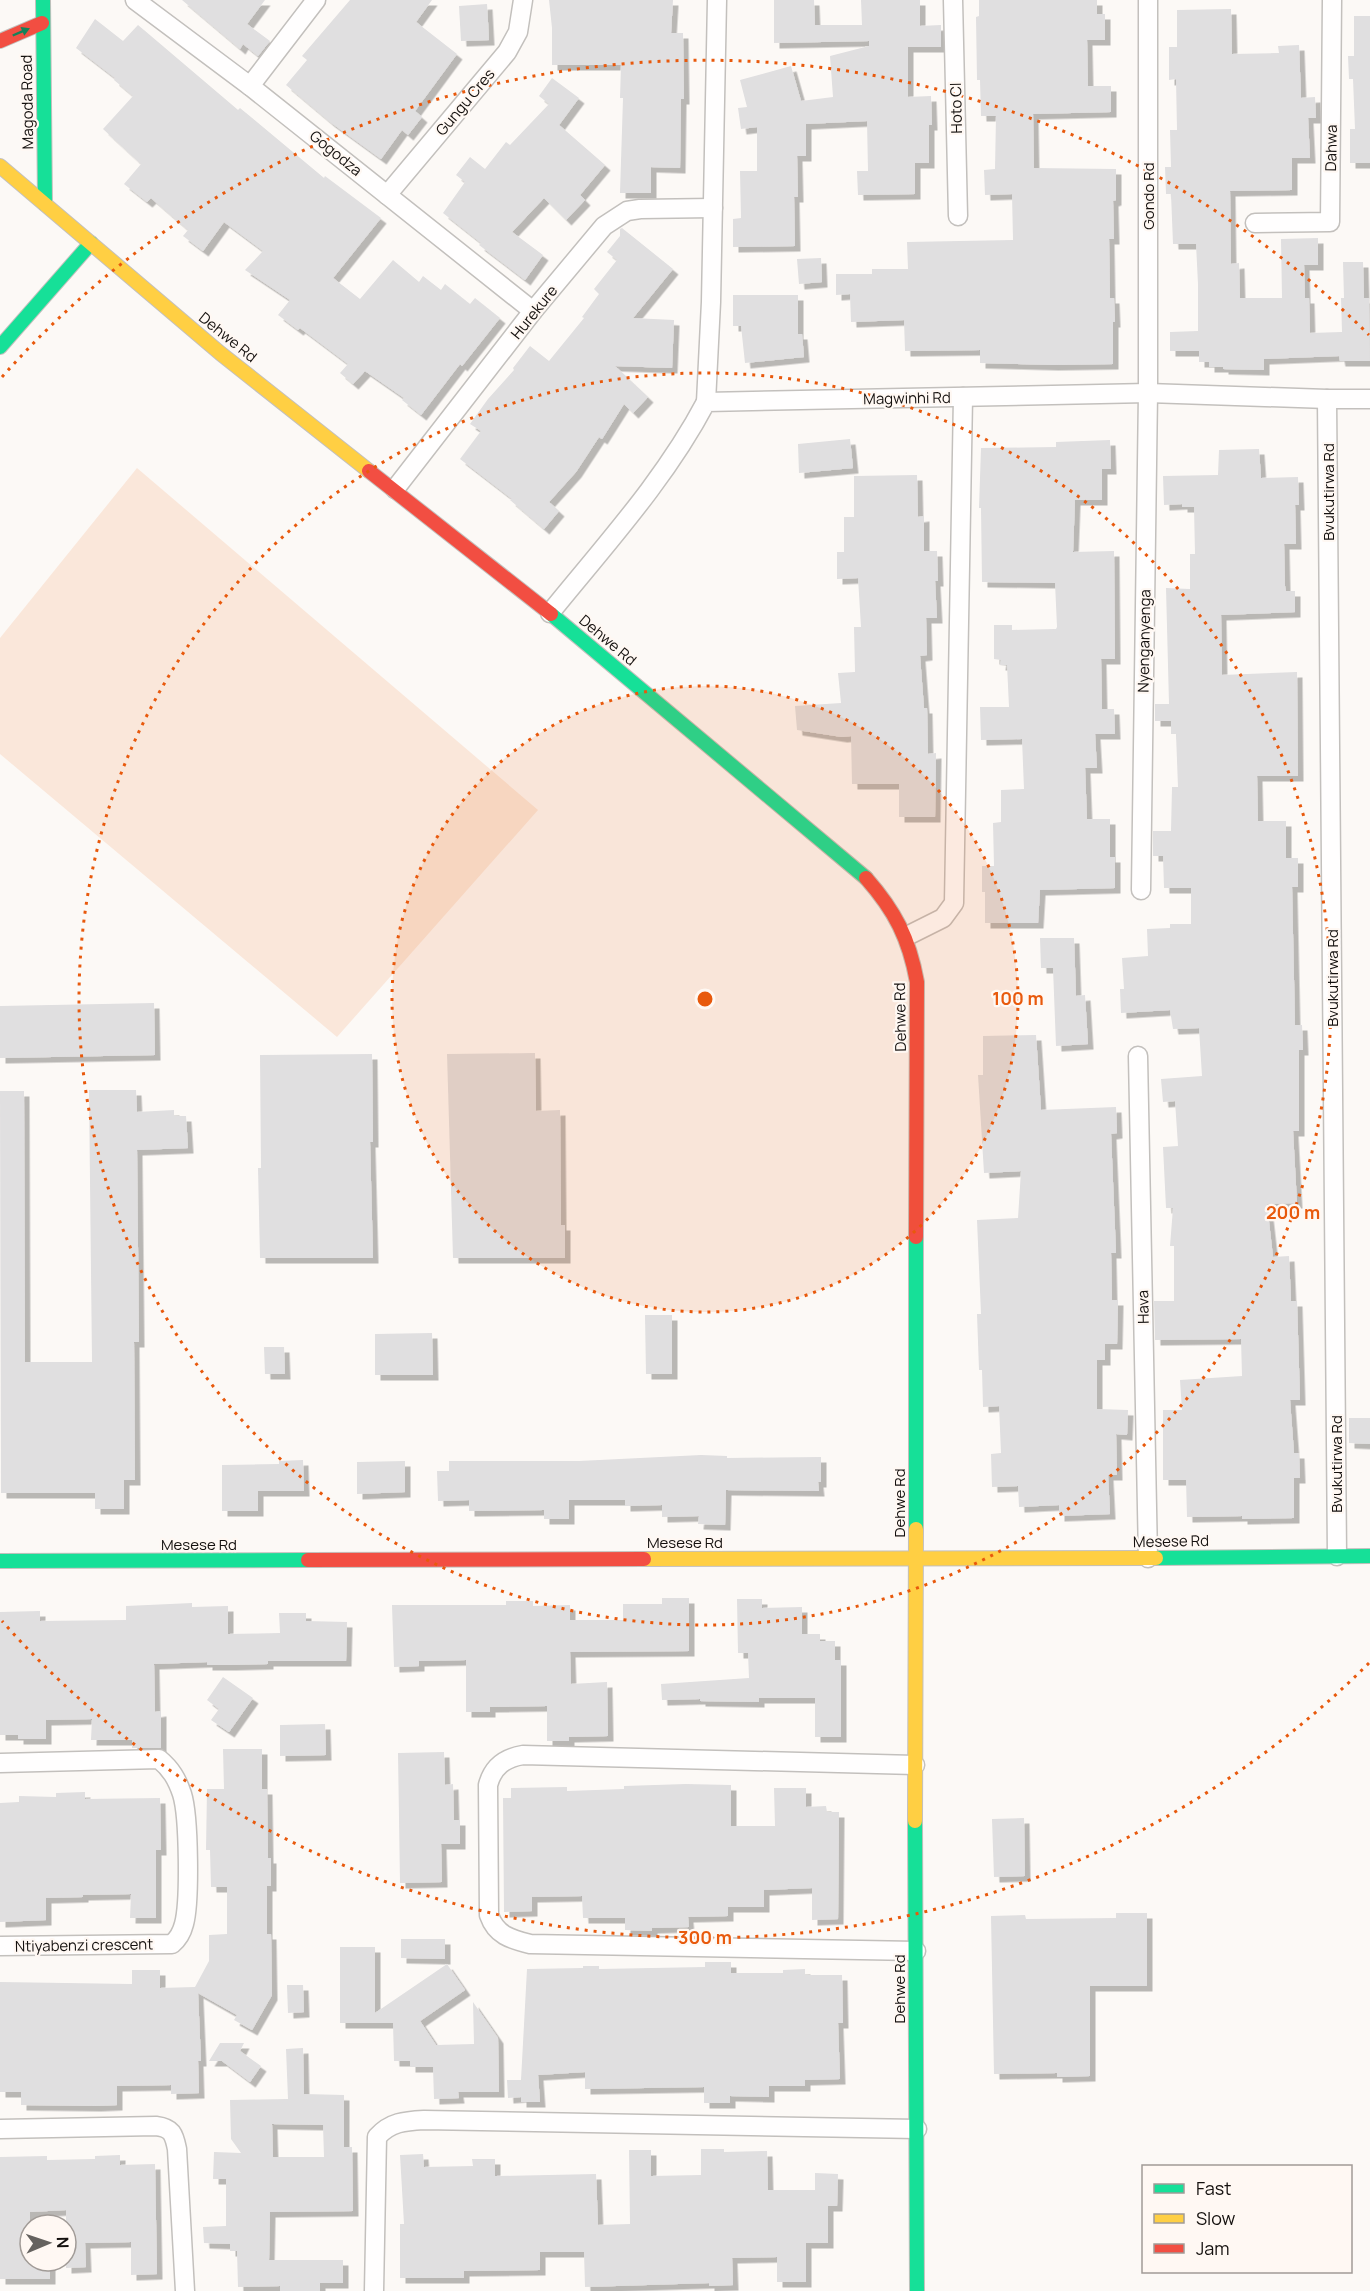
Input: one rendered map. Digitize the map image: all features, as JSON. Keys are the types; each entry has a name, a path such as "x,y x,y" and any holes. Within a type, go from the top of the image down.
{"street":[{"name":"Magoda Road","path":"43,0 45,204"},
{"name":"Gogodza","path":"135,0 250,86 533,311"},
{"path":"250,86 316,0"},
{"name":"Gungu Cres","path":"387,195 507,52 518,32 523,0"},
{"path":"550,613 651,488 688,436 706,402 714,208 717,0"},
{"name":"Hoto Cl","path":"954,0 958,216"},
{"name":"Gondo Rd","path":"1148,0 1148,393"},
{"name":"Dahwa","path":"1255,223 1330,222 1332,0"},
{"path":"0,41 42,23"},
{"name":"Dehwe Rd","path":"0,166 220,353 550,613 864,876 888,903 907,936 917,982 915,1765 918,2291"},
{"name":"Hurekure","path":"395,489 533,311 604,226 627,211 714,208"},
{"path":"0,347 91,243"},
{"name":"Magwinhi Rd","path":"706,402 1148,393 1370,399"},
{"name":"Nyenganyenga","path":"1141,890 1148,393"},
{"path":"907,936 943,918 954,903 963,397"},
{"name":"Bvukutirwa Rd","path":"1327,399 1337,1556"},
{"name":"Hava","path":"1138,1056 1148,1558"},
{"name":"Mesese Rd","path":"0,1561 1370,1556"},
{"path":"915,1765 523,1755 504,1760 490,1776 488,1785 489,1915 497,1932 510,1939 530,1944 916,1952"},
{"name":"Ntiyabenzi crescent","path":"0,1763 159,1760 170,1768 177,1780 186,1816 187,1905 184,1927 172,1944 0,1946"},
{"path":"374,2291 377,2136 392,2125 403,2121 917,2129"},
{"path":"0,2129 156,2126 171,2130 177,2149 185,2291"}],"shaded area":[{"path":"137,468 538,810 337,1037 0,754 0,638"}],"building":[{"path":"182,0 265,0 247,24 270,41 258,56 243,44 240,49"},
{"path":"350,0 432,0 416,22 457,54 415,111 422,117 408,135 402,130 381,159 330,122 286,85 307,60 302,56"},
{"path":"549,0 673,0 671,33 683,33 684,99 681,99 680,168 651,167 651,193 620,193 623,98 620,98 621,65 552,65"},
{"path":"774,0 814,0 815,25 862,25 861,0 920,0 920,26 941,25 941,47 908,47 908,97 931,96 932,125 929,125 929,163 915,163 915,194 858,195 857,171 868,171 867,121 806,124 806,156 797,156 798,197 794,197 795,246 733,247 733,219 741,218 740,171 757,171 757,127 741,129 738,108 747,107 740,80 791,66 801,101 833,97 830,56 869,46 869,41 774,43"},
{"path":"979,0 1097,0 1097,14 1105,14 1105,40 1087,40 1088,86 1111,86 1111,112 1033,114 1034,168 1116,169 1116,200 1113,201 1114,239 1109,239 1110,298 1114,298 1115,322 1113,322 1113,364 980,363 980,350 905,351 904,320 851,322 850,294 836,295 836,274 872,274 872,269 908,269 907,242 1013,240 1012,194 985,195 984,170 995,169 996,116 981,116 980,80 977,80 976,17 979,16"},
{"path":"487,4 489,40 461,41 459,6"},
{"path":"1231,9 1232,54 1279,53 1278,46 1299,45 1301,98 1315,97 1316,118 1308,118 1310,158 1292,158 1292,190 1230,191 1231,264 1239,263 1240,298 1282,298 1281,239 1318,238 1318,265 1304,265 1305,298 1309,298 1310,333 1342,332 1343,262 1363,262 1364,298 1369,298 1370,361 1340,361 1339,356 1264,359 1264,370 1223,369 1223,367 1209,367 1209,362 1199,362 1199,351 1170,351 1170,332 1198,331 1198,284 1196,244 1173,244 1171,194 1166,194 1165,167 1171,167 1170,130 1177,130 1176,79 1169,80 1169,47 1177,47 1177,10"},
{"path":"1354,16 1370,16 1370,163 1350,163 1350,129 1355,129 1353,79 1349,79 1348,56 1354,56"},
{"path":"95,19 123,41 138,25 238,110 240,108 324,178 325,176 381,218 333,278 360,299 393,260 419,282 423,276 441,290 445,284 470,304 475,298 500,318 462,366 460,364 421,415 402,400 404,398 365,371 353,384 340,373 348,364 300,328 298,330 278,315 290,300 245,270 263,251 224,222 203,251 183,236 188,230 151,198 147,202 124,184 141,164 103,129 133,96 114,80 115,78 76,48"},
{"path":"552,78 579,98 559,125 605,165 580,195 585,200 566,220 544,198 512,232 543,255 525,280 479,245 481,243 443,213 465,182 456,175 470,157 485,169 506,142 510,145 549,104 539,96"},
{"path":"622,228 673,269 633,318 674,320 672,368 615,366 648,397 633,413 624,404 602,439 599,437 576,472 549,502 559,511 544,529 510,500 512,499 460,459 481,431 470,424 488,399 514,370 513,368 530,346 549,361 584,318 582,317 599,294 594,289 617,260 607,252 620,236"},
{"path":"821,258 822,282 799,284 797,259"},
{"path":"733,295 798,295 798,334 802,334 804,357 745,363 741,326 733,326"},
{"path":"850,439 853,468 799,473 798,444"},
{"path":"1110,440 1111,469 1102,469 1102,500 1075,500 1073,552 1114,551 1115,659 1101,659 1102,709 1114,709 1115,734 1095,734 1097,768 1085,768 1087,819 1110,819 1110,857 1115,857 1115,888 1040,890 1038,923 985,923 982,866 994,866 993,823 1001,822 1001,790 1024,789 1022,739 981,740 980,707 1009,707 1007,665 1000,665 1001,660 994,659 994,625 1012,625 1012,630 1056,629 1057,627 1055,583 982,582 981,508 979,508 981,448 1056,447 1056,442"},
{"path":"1259,449 1261,478 1298,477 1299,505 1295,505 1296,544 1284,544 1285,586 1286,591 1295,591 1295,612 1221,615 1222,675 1297,672 1298,776 1257,776 1258,821 1286,821 1286,858 1298,858 1298,887 1292,887 1295,1025 1302,1025 1303,1050 1299,1050 1299,1131 1293,1131 1297,1203 1267,1204 1273,1257 1289,1256 1291,1301 1297,1301 1300,1400 1290,1400 1294,1453 1299,1453 1300,1478 1294,1478 1294,1518 1187,1517 1186,1480 1163,1480 1163,1410 1182,1410 1180,1380 1242,1376 1241,1339 1155,1340 1154,1301 1174,1301 1174,1246 1170,1246 1173,1208 1166,1208 1163,1147 1178,1146 1175,1101 1163,1102 1161,1079 1202,1076 1199,1028 1173,1029 1170,1010 1121,1013 1120,989 1124,989 1122,958 1148,956 1147,929 1170,928 1170,924 1191,924 1191,888 1164,888 1163,856 1153,856 1153,831 1171,831 1172,787 1178,787 1176,734 1171,734 1171,721 1155,721 1155,704 1169,704 1166,588 1190,589 1190,554 1195,554 1194,507 1182,507 1182,504 1164,505 1163,476 1218,475 1219,450"},
{"path":"917,475 918,517 924,516 924,551 937,551 938,581 935,581 937,618 926,618 927,655 920,656 924,708 927,708 928,754 936,753 935,817 899,817 899,784 852,784 851,736 842,737 797,730 795,706 841,703 838,673 855,672 854,627 861,627 858,578 837,579 837,552 844,552 844,517 854,517 854,476"},
{"path":"1040,938 1074,938 1076,996 1085,995 1088,1044 1056,1046 1053,968 1041,968"},
{"path":"154,1003 155,1055 0,1058 0,1006"},
{"path":"1036,1035 1041,1110 1116,1107 1117,1133 1111,1134 1116,1253 1111,1253 1112,1300 1118,1300 1117,1344 1105,1344 1105,1360 1097,1360 1097,1409 1128,1410 1127,1435 1116,1434 1117,1475 1108,1475 1110,1514 1059,1516 1059,1505 1019,1507 1018,1486 992,1487 991,1454 1001,1453 999,1406 983,1407 977,1314 981,1314 977,1220 1018,1218 1021,1171 984,1173 978,1075 983,1075 983,1036"},
{"path":"535,1053 536,1111 560,1110 561,1225 565,1225 565,1258 453,1258 447,1054"},
{"path":"372,1054 373,1142 370,1142 373,1258 260,1258 258,1168 261,1168 260,1055"},
{"path":"89,1090 136,1090 137,1112 174,1110 174,1116 186,1116 188,1148 137,1150 139,1342 134,1342 135,1480 124,1480 124,1509 95,1509 95,1493 1,1493 0,1091 24,1091 25,1362 92,1362"},
{"path":"645,1315 672,1315 672,1374 646,1374"},
{"path":"432,1333 433,1375 375,1375 375,1334"},
{"path":"264,1347 284,1347 285,1374 265,1374"},
{"path":"1349,1418 1370,1418 1370,1444 1349,1443"},
{"path":"701,1455 727,1456 727,1458 821,1457 819,1491 726,1490 725,1525 698,1524 699,1516 662,1517 662,1505 625,1506 625,1500 569,1500 569,1519 544,1519 544,1510 469,1511 469,1500 438,1501 437,1471 449,1471 449,1461 579,1461"},
{"path":"303,1460 304,1491 258,1491 258,1511 222,1511 222,1465 279,1464 279,1461"},
{"path":"405,1461 405,1492 357,1494 357,1462"},
{"path":"662,1598 689,1598 689,1651 570,1652 571,1684 607,1682 608,1736 569,1737 569,1741 547,1741 547,1706 490,1707 490,1712 466,1712 466,1660 419,1661 419,1666 394,1667 392,1605 506,1605 506,1601 533,1601 533,1606 570,1605 570,1620 623,1620 623,1604 662,1604"},
{"path":"737,1599 762,1599 762,1608 802,1607 802,1634 820,1634 820,1641 835,1641 835,1660 841,1660 841,1737 815,1737 815,1698 759,1698 759,1702 662,1700 661,1684 749,1678 748,1653 738,1653"},
{"path":"192,1603 192,1607 228,1606 228,1634 280,1633 279,1613 306,1613 306,1621 347,1622 346,1661 268,1661 268,1664 231,1665 207,1665 207,1662 154,1664 155,1712 161,1711 161,1748 132,1748 132,1740 91,1740 92,1719 46,1720 46,1739 18,1739 18,1735 0,1735 0,1612 40,1611 40,1621 126,1620 126,1606"},
{"path":"223,1677 253,1698 229,1732 211,1720 219,1709 207,1700"},
{"path":"325,1724 326,1755 280,1756 280,1725"},
{"path":"223,1749 262,1749 262,1789 267,1789 268,1858 271,1858 271,1886 267,1886 267,1934 271,1934 272,1995 252,2030 234,2020 237,2015 198,1993 201,2061 198,2061 199,2093 171,2094 171,2085 117,2086 117,2105 21,2105 21,2092 0,2092 0,1982 132,1984 132,1970 160,1970 160,1988 195,1987 209,1961 209,1935 227,1934 227,1887 211,1887 210,1850 206,1850 207,1789 224,1789"},
{"path":"444,1752 445,1785 453,1784 454,1820 460,1820 460,1844 441,1844 442,1882 400,1883 398,1753"},
{"path":"686,1784 731,1785 731,1826 775,1826 774,1788 806,1788 806,1807 826,1806 827,1812 839,1812 838,1919 812,1920 812,1888 764,1890 764,1907 728,1907 728,1916 688,1917 689,1927 652,1928 652,1931 625,1930 625,1918 583,1918 582,1896 532,1897 532,1911 504,1912 503,1798 511,1798 511,1788 567,1787 567,1791"},
{"path":"85,1792 85,1799 160,1798 161,1850 156,1850 156,1918 130,1918 131,1894 83,1895 83,1897 46,1898 46,1920 0,1922 0,1803 19,1802 19,1796 56,1797 56,1793"},
{"path":"1024,1818 1025,1876 994,1877 992,1819"},
{"path":"1116,1913 1147,1913 1147,1986 1090,1986 1090,2076 1057,2077 1057,2073 994,2074 991,1916 1025,1915 1026,1919 1116,1918"},
{"path":"401,1939 445,1939 445,1959 401,1958"},
{"path":"340,1947 375,1947 375,2013 447,1964 465,1990 420,2021 436,2045 474,2044 473,2002 498,2038 499,2092 458,2092 459,2098 434,2099 433,2067 410,2067 410,2061 394,2061 393,2023 340,2023"},
{"path":"705,1962 731,1962 731,1973 783,1973 783,1970 805,1969 805,1975 842,1975 843,2023 838,2023 840,2079 805,2080 805,2086 769,2086 769,2097 730,2096 730,2103 704,2103 704,2087 585,2089 585,2072 538,2075 540,2102 521,2102 521,2097 508,2098 507,2080 521,2080 527,1969 583,1968 583,1966 599,1966 599,1969 705,1967"},
{"path":"287,1985 303,1985 304,2012 288,2013"},
{"path":"220,2043 244,2043 240,2051 261,2066 250,2082 222,2061 209,2061"},
{"path":"303,2048 304,2094 344,2095 344,2147 352,2147 353,2211 270,2212 269,2260 343,2260 343,2283 320,2283 320,2291 280,2291 280,2286 238,2287 237,2251 230,2251 230,2244 204,2243 203,2227 226,2226 226,2179 213,2179 214,2152 241,2153 231,2139 230,2100 288,2099 286,2049","holes":["272,2124 323,2125 324,2157 273,2157"]},
{"path":"701,2149 724,2149 724,2152 767,2151 768,2190 815,2190 815,2173 838,2174 837,2206 828,2206 828,2243 806,2243 806,2282 777,2282 777,2257 732,2258 733,2285 709,2286 709,2283 585,2287 584,2252 540,2252 540,2270 464,2271 464,2278 400,2278 400,2224 404,2224 400,2155 423,2154 424,2167 473,2166 472,2159 495,2159 495,2176 596,2174 598,2225 630,2224 629,2150 651,2150 651,2176 701,2175"},
{"path":"120,2155 120,2165 155,2164 157,2274 131,2275 131,2242 85,2243 86,2267 78,2267 78,2213 66,2213 66,2210 18,2213 18,2273 50,2273 50,2279 0,2279 0,2157 47,2156 47,2160 95,2159 95,2156"}],"traffic: fast":[{"path":"43,0 45,204"},
{"path":"0,347 91,243"},
{"path":"551,614 866,878"},
{"path":"916,1237 916,1529"},
{"path":"1156,1558 1370,1556"},
{"path":"0,1561 308,1560"},
{"path":"915,1821 917,2291"}],"traffic: slow":[{"path":"0,166 220,353 369,471"},
{"path":"915,1821 916,1529"},
{"path":"644,1559 1156,1558"}],"traffic: jam":[{"path":"0,41 42,23"},
{"path":"369,471 551,614"},
{"path":"866,878 893,914 905,938 917,982 916,1237"},
{"path":"308,1560 644,1559"}]}
